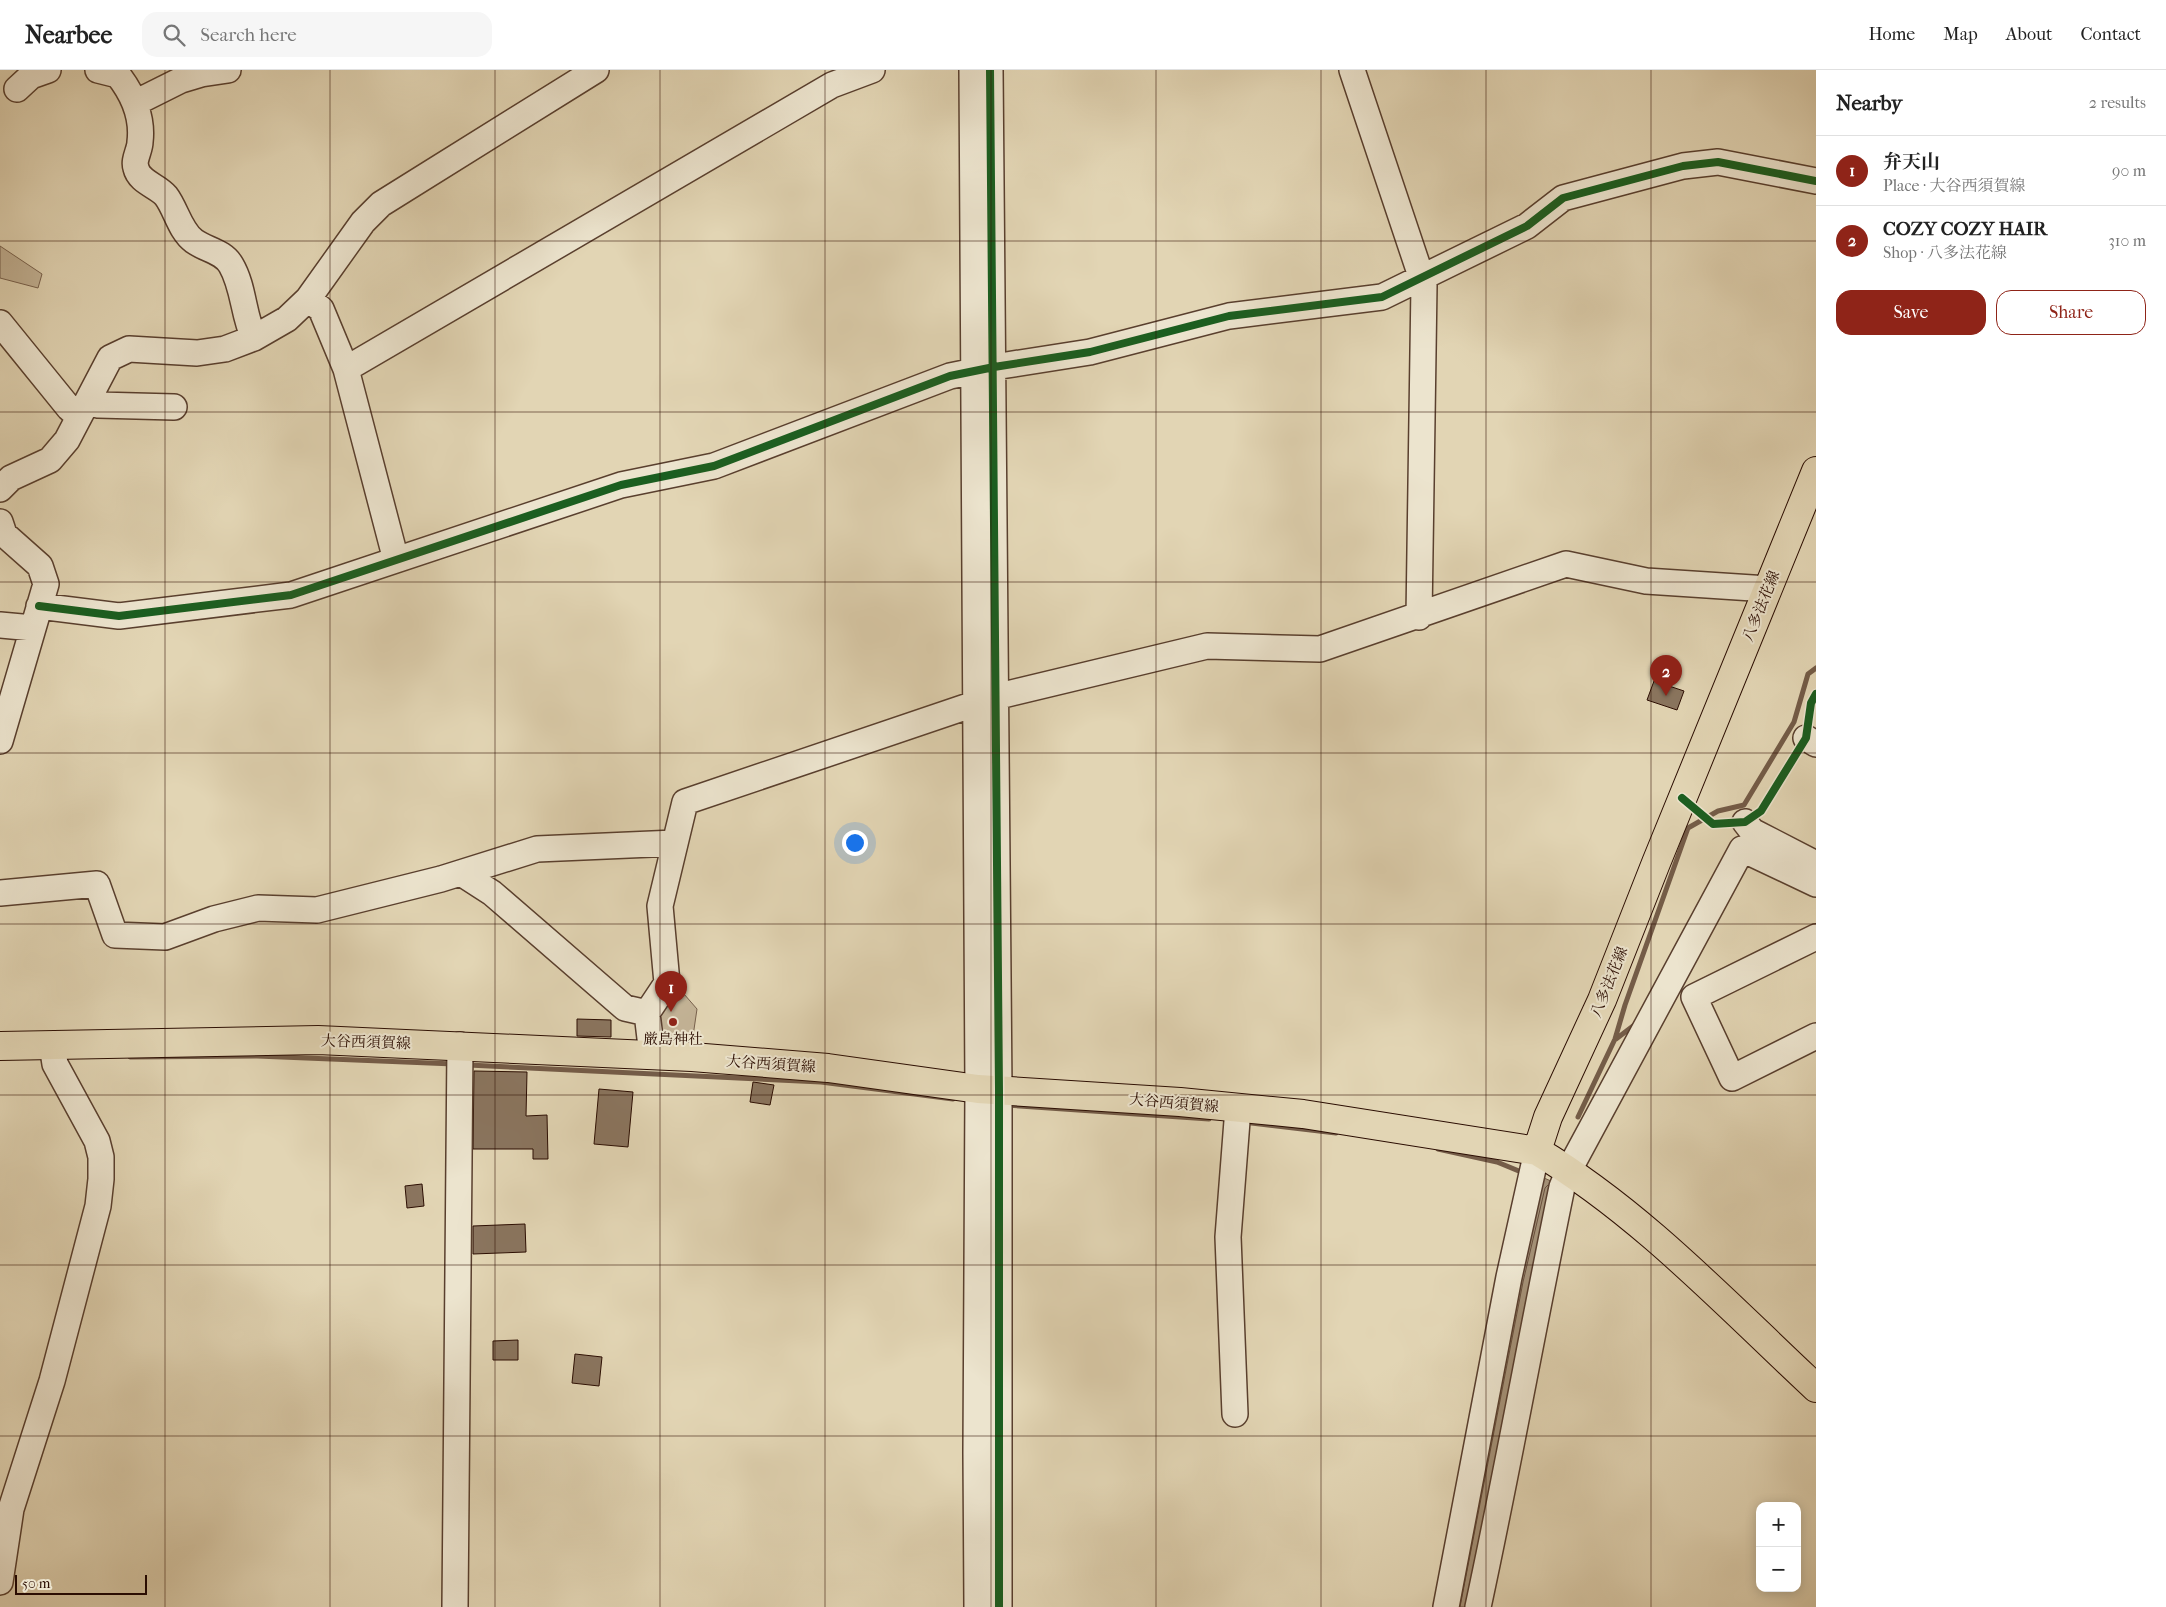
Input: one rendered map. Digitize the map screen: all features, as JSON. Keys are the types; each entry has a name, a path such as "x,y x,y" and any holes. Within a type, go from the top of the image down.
{"main road":[{"name":"八多法花線","path":"1537,1151 1548,1117 1602,1000 1656,862 1816,471"},
{"name":"大谷西須賀線","path":"0,1046 318,1040 460,1045 828,1068 989,1089 1303,1114 1537,1151"},
{"path":"1537,1151 1569,1170 1633,1218 1816,1388"}],"street":[{"path":"17,89 31,76 48,70"},
{"path":"135,103 181,80 201,74 228,70"},
{"path":"0,489 11,478 50,460 67,440 110,358 129,349 196,353 225,349 254,338 287,319 308,299 362,222 381,204 596,70"},
{"path":"346,369 832,85 872,70"},
{"path":"972,70 984,368"},
{"path":"990,70 984,368 985,701 989,1089 999,1607"},
{"path":"1352,70 1422,277 1419,616"},
{"path":"113,72 135,103 140,123 140,143 136,168 140,176 163,192 168,198 185,232 194,241 216,251 230,263 236,274 246,317 254,338"},
{"path":"0,624 36,617 119,616 291,595 621,486 714,466 950,376 984,368 1090,352 1228,316 1382,297 1527,226 1563,198 1683,166 1718,162 1816,181"},
{"path":"308,299 321,309 346,369 396,560"},
{"path":"0,324 69,408 83,410 98,405 174,407"},
{"path":"0,522 4,534 40,566 46,584 0,741"},
{"path":"652,1056 647,1013 667,982 660,906 685,802 985,701 1208,646 1320,649 1566,564 1646,581 1768,589"},
{"path":"1745,822 1752,831 1816,864"},
{"path":"0,893 97,884 115,935 165,937 214,919 258,908 317,910 461,873 537,849 675,843"},
{"path":"1478,1607 1500,1507 1562,1187 1569,1170 1742,849 1816,884"},
{"path":"461,873 492,893 625,1008 647,1013"},
{"path":"1816,937 1694,997 1732,1078 1816,1036"},
{"path":"0,1582 11,1509 52,1381 98,1206 102,1179 102,1157 96,1141 55,1064 52,1045"},
{"path":"455,1607 460,1045"},
{"path":"978,1607 976,1453 989,1089"},
{"path":"1235,1414 1228,1237 1238,1108"},
{"path":"1446,1607 1507,1287 1537,1151"}],"shaded area":[{"path":"0,246 42,274 38,288 0,278"},
{"path":"667,986 684,994 697,1009 692,1043 662,1046 658,1000"}],"water":[{"path":"1544,1178 1558,1184 1472,1607 1455,1607 1518,1281"}],"building":[{"path":"1654,681 1684,691 1677,710 1647,700"},
{"path":"577,1019 611,1020 611,1037 577,1036"},
{"path":"474,1071 527,1072 526,1116 547,1115 548,1159 533,1159 533,1149 473,1149"},
{"path":"753,1082 774,1085 770,1105 750,1102"},
{"path":"599,1089 633,1092 628,1147 594,1144"},
{"path":"422,1184 424,1206 407,1208 405,1186"},
{"path":"525,1224 526,1252 473,1254 473,1226"},
{"path":"518,1340 518,1360 493,1360 493,1341"},
{"path":"575,1354 602,1357 599,1386 572,1383"}],"waterway":[{"path":"1578,1117 1615,1039 1625,1005 1688,828 1718,811 1744,805 1794,722 1808,674 1816,668"},
{"path":"1616,1039 1637,1023"},
{"path":"130,1057 257,1056 454,1064"},
{"path":"468,1065 821,1082 953,1099"},
{"path":"1006,1105 1209,1119"},
{"path":"1243,1122 1336,1133"},
{"path":"1438,1149 1497,1162 1526,1174"}],"cycle path":[{"path":"990,70 999,1090 999,1607"},
{"path":"39,606 119,616 291,595 621,485 714,466 950,376 1090,352 1229,316 1382,297 1527,226 1563,198 1683,166 1718,162 1816,181"},
{"path":"1682,798 1713,824 1745,822 1761,811 1806,738 1811,703 1816,694"}],"place":[{"name":"COZY COZY HAIR","path":"1666,696"},
{"name":"弁天山","path":"671,1012"},
{"name":"厳島神社","path":"673,1022"}]}
